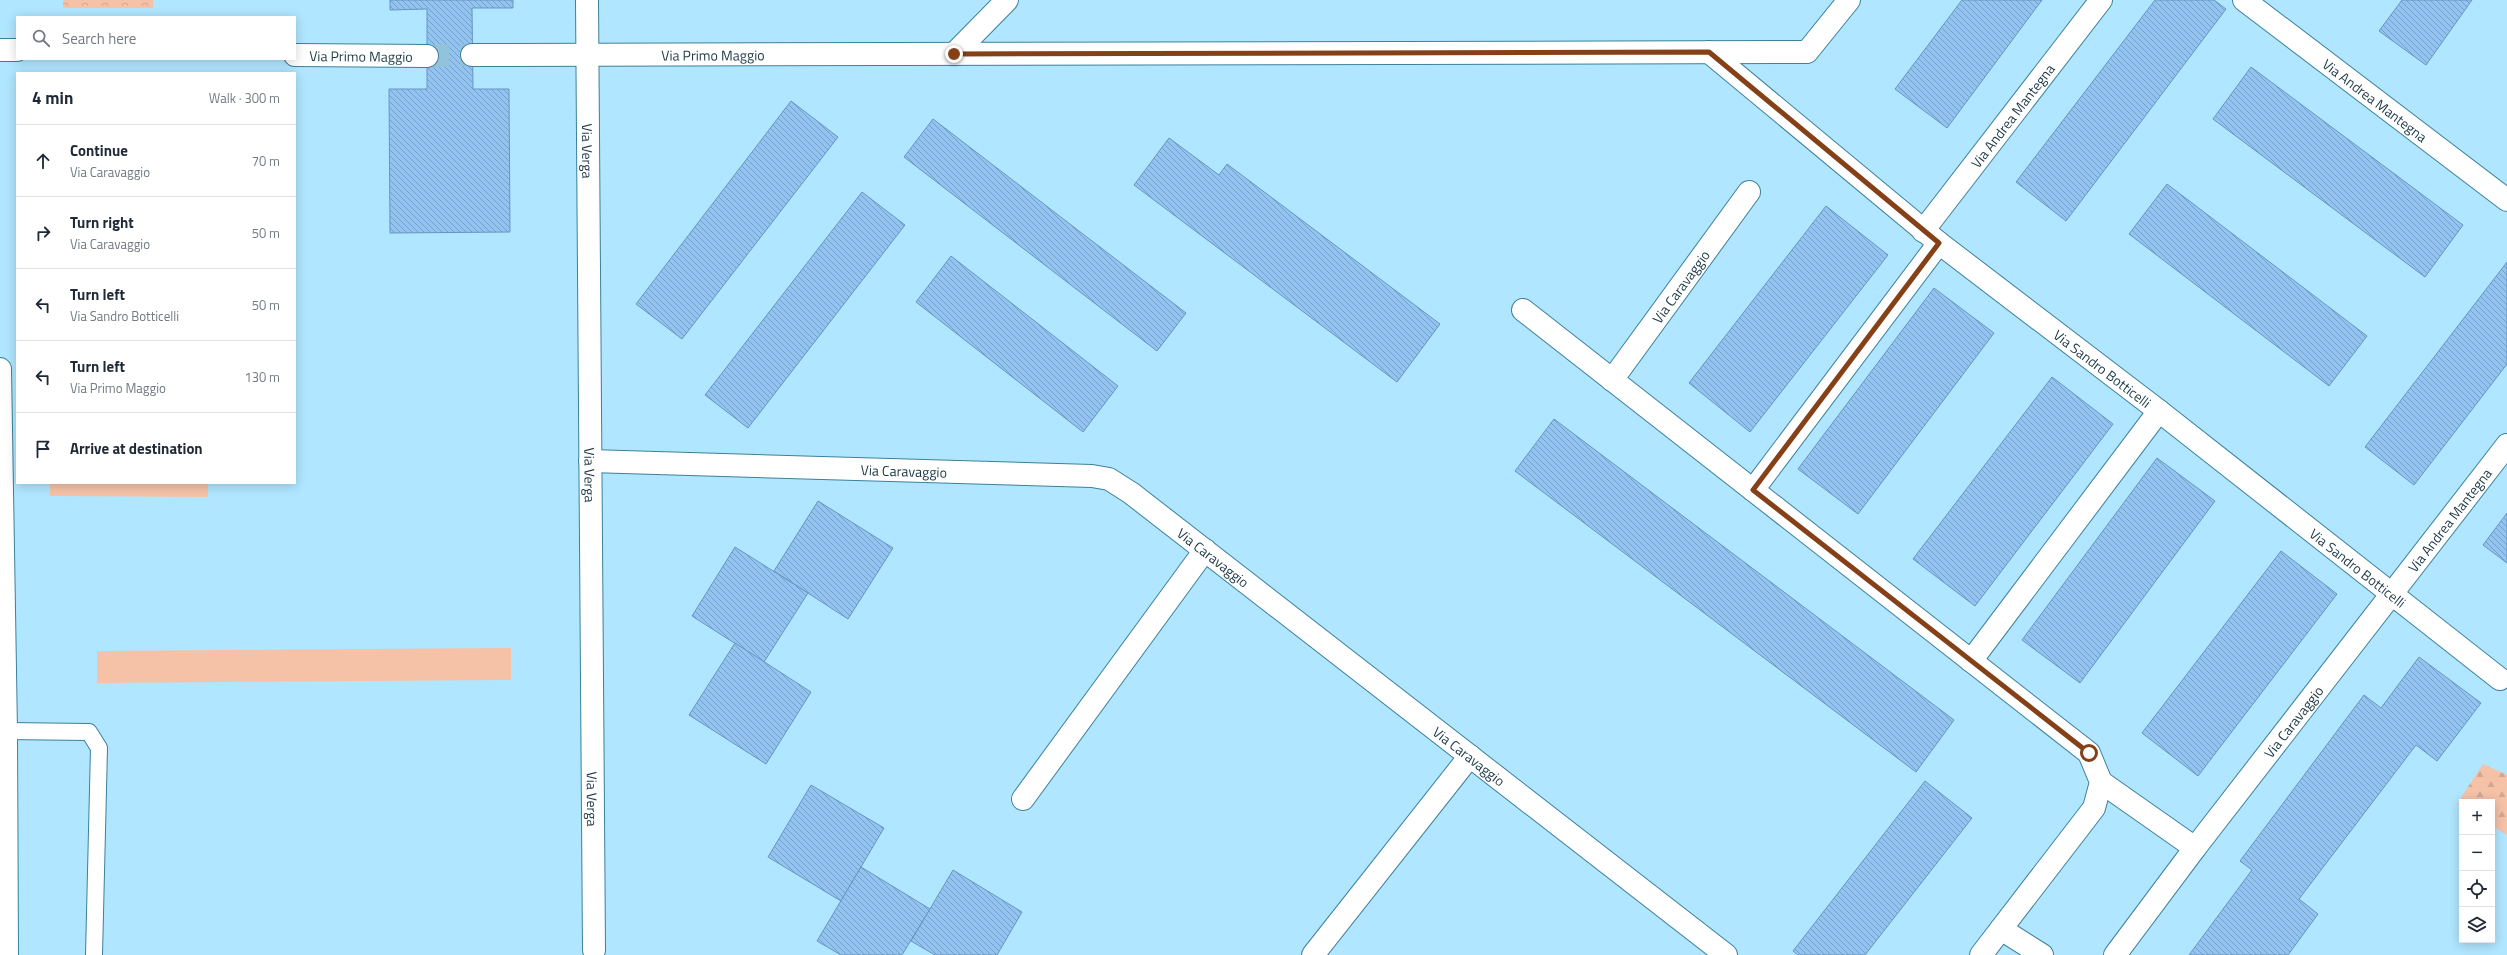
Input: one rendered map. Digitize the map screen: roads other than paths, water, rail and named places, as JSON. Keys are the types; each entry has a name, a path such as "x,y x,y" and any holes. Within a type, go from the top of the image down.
{"street":[{"name":"Via Verga","path":"587,0 594,950"},
{"path":"954,54 1007,0"},
{"name":"Via Primo Maggio","path":"472,55 1807,52 1849,0"},
{"name":"Via Andrea Mantegna","path":"1931,237 2101,0"},
{"name":"Via Andrea Mantegna","path":"2244,0 2507,200"},
{"path":"0,50 16,50"},
{"name":"Via Sandro Botticelli","path":"1709,52 1931,237 2159,411 2500,679"},
{"name":"Via Primo Maggio","path":"296,55 427,56"},
{"name":"Via Caravaggio","path":"1612,380 1749,192"},
{"path":"1753,490 1931,237"},
{"path":"1523,310 2089,753 2101,782 2195,848"},
{"path":"0,369 3,730 7,955"},
{"path":"1971,660 2159,411"},
{"name":"Via Andrea Mantegna","path":"2391,594 2507,445"},
{"name":"Via Caravaggio","path":"590,461 1092,476 1109,479 1131,493 1205,550 1726,955"},
{"path":"1023,799 1205,550"},
{"name":"Via Caravaggio","path":"2115,955 2195,848 2391,594"},
{"path":"1312,955 1470,756"},
{"path":"1981,955 2094,808 2101,782"},
{"path":"2001,929 2042,955"}],"lane":[{"path":"3,730 89,732 99,748 94,955"}],"tunnel":[{"path":"427,56 472,55"}]}
